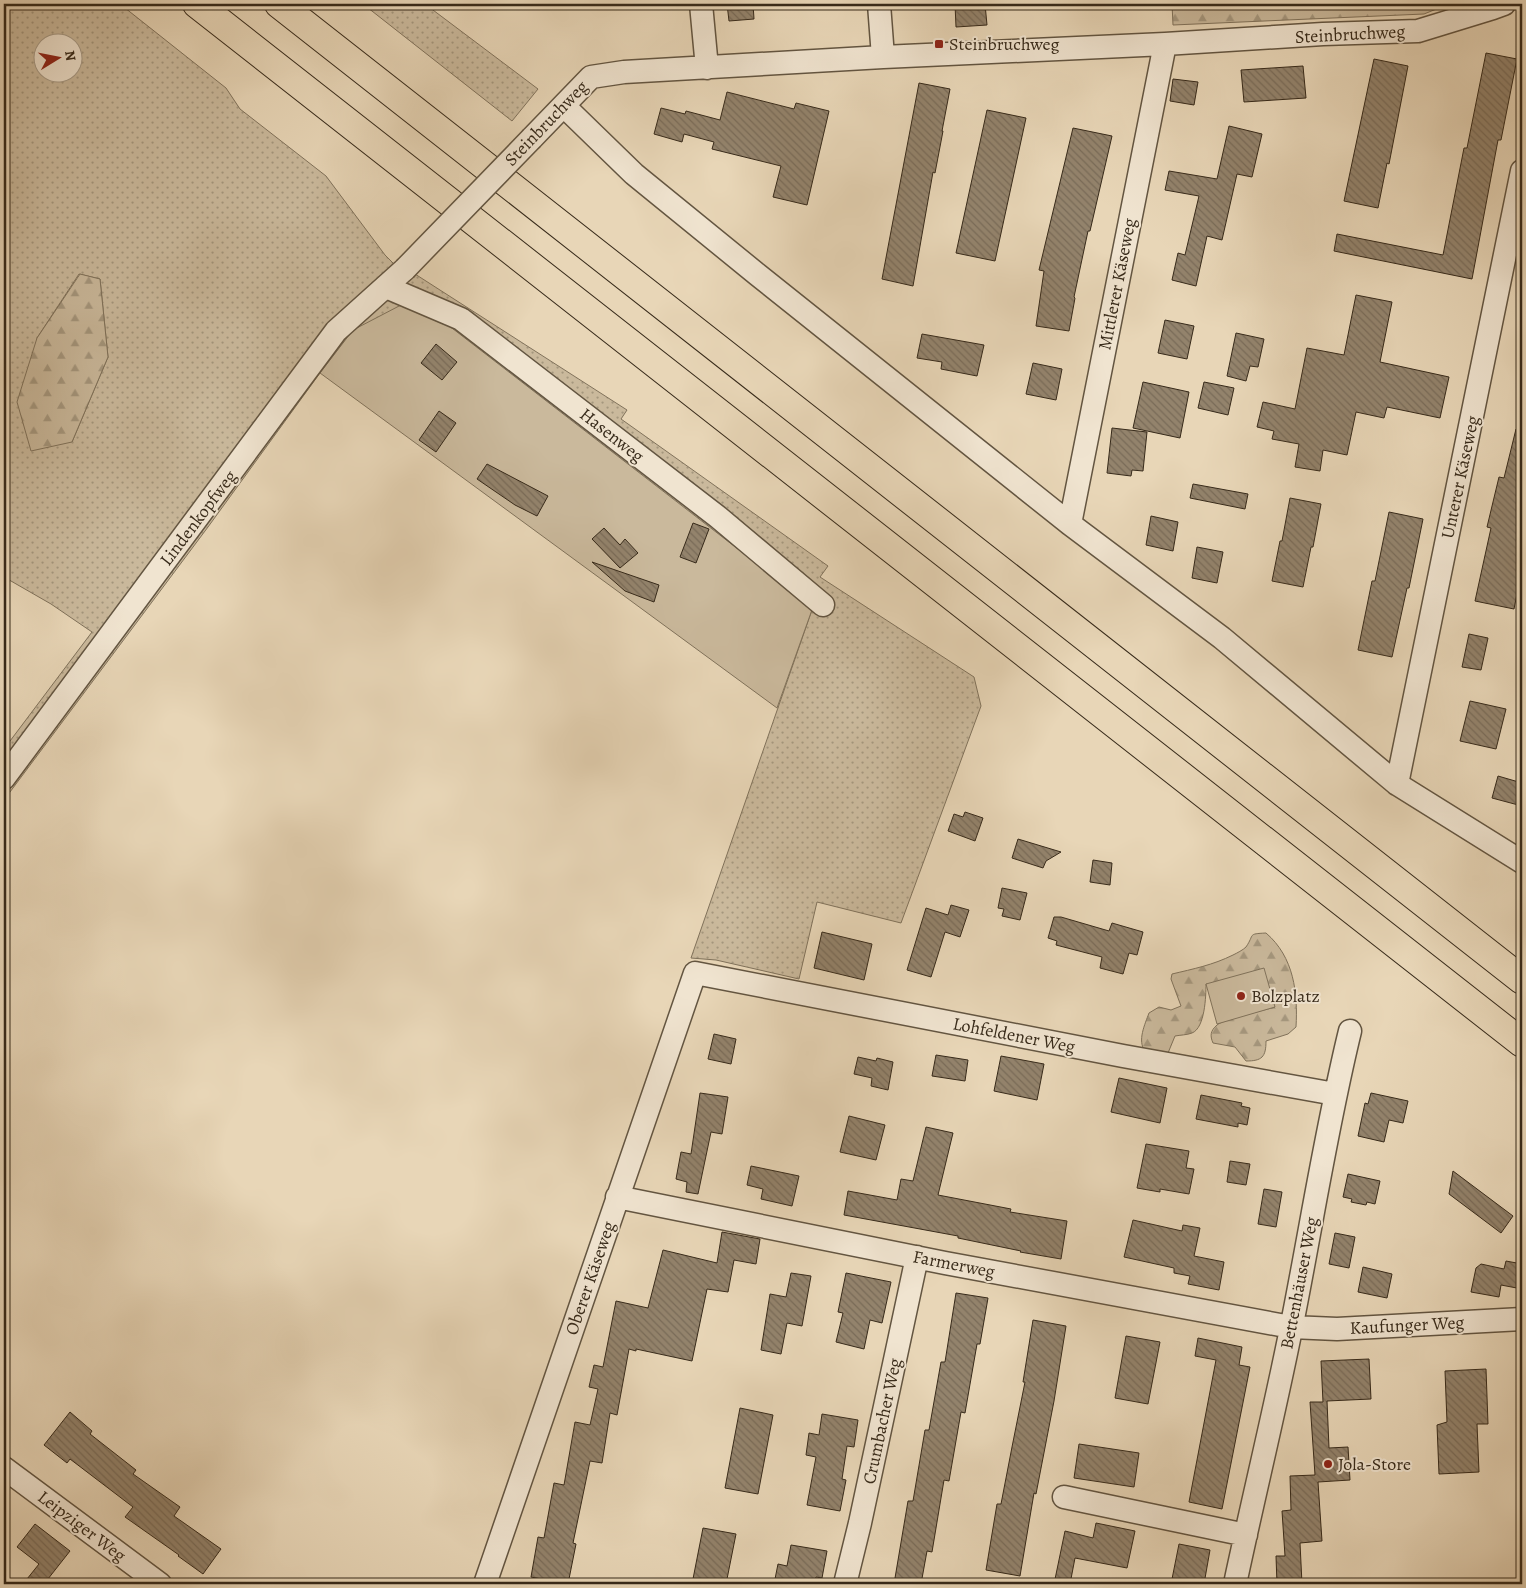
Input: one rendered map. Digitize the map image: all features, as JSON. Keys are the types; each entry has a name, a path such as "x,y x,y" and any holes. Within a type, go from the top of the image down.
{"highway":[{"path":"197,4 1522,1043"},
{"path":"279,4 1522,980"}],"street":[{"path":"701,4 707,68"},
{"path":"879,4 883,57"},
{"name":"Steinbruchweg","path":"405,269 591,77 624,72 883,57 1165,44 1323,34 1418,31 1504,4"},
{"name":"Mittlerer Käseweg","path":"1070,524 1165,44"},
{"path":"564,106 634,174 758,275 1070,524 1222,638 1397,784 1522,862"},
{"name":"Unterer Käseweg","path":"1397,784 1515,234 1522,170"},
{"name":"Lindenkopfweg","path":"4,778 336,331 405,269"},
{"name":"Hasenweg","path":"386,287 461,319 718,517 823,605"},
{"name":"Lohfeldener Weg","path":"695,973 1123,1056 1335,1094"},
{"name":"Oberer Käseweg","path":"484,1584 695,973"},
{"name":"Bettenhäuser Weg","path":"1235,1584 1291,1327 1335,1094 1350,1031"},
{"name":"Farmerweg","path":"617,1197 917,1257 1291,1327"},
{"name":"Crumbacher Weg","path":"845,1584 860,1523 917,1257"},
{"name":"Kaufunger Weg","path":"1291,1327 1337,1328 1522,1319"},
{"name":"Leipziger Weg","path":"4,1468 160,1584"},
{"path":"1064,1498 1246,1535"}],"green space":[{"path":"4,4 120,4 226,88 240,109 326,176 385,255 394,264 415,274 627,410 621,419 828,566 820,577 974,677 981,706 901,923 817,902 799,979 716,960 691,958 813,607 353,330 4,800 4,749 92,632 51,604 4,577","holes":["79,274 100,279 108,357 72,442 37,338"]},
{"path":"363,4 425,4 538,89 512,121"},
{"path":"1172,4 1449,4 1424,14 1173,25"},
{"path":"80,274 100,279 108,357 72,442 31,451 17,402 37,338"},
{"path":"401,305 448,325 813,607 777,708 320,373 353,330"},
{"path":"1266,933 1283,953 1292,976 1296,1001 1296,1027 1288,1034 1266,1041 1262,1057 1246,1061 1235,1047 1213,1043 1211,1036 1213,1029 1227,1020 1275,1007 1206,984 1204,1011 1200,1025 1196,1030 1190,1034 1175,1036 1168,1053 1145,1051 1142,1037 1149,1013 1159,1007 1171,1010 1181,1006 1171,979 1172,974 1225,958 1245,948 1254,934"},
{"name":"Bolzplatz","path":"1264,968 1275,1007 1217,1024 1206,984"}],"building":[{"path":"727,4 753,4 754,19 729,21"},
{"path":"955,4 985,4 987,25 956,27"},
{"path":"1486,53 1517,59 1501,140 1498,140 1472,279 1334,251 1337,234 1443,255 1464,148 1467,148"},
{"path":"1374,59 1408,66 1389,164 1387,163 1378,208 1344,201"},
{"path":"1303,66 1306,98 1244,102 1241,70"},
{"path":"1173,79 1198,82 1194,105 1170,101"},
{"path":"919,83 950,89 913,286 882,279"},
{"path":"727,92 794,109 796,103 829,111 807,205 773,197 781,166 712,149 714,142 684,134 682,142 654,134 661,108 685,114 686,111 720,120"},
{"path":"987,110 1026,118 995,261 956,253"},
{"path":"1229,126 1262,134 1252,177 1237,174 1222,240 1207,236 1196,286 1172,280 1178,253 1185,255 1199,196 1165,190 1169,171 1217,179"},
{"path":"1073,128 1112,136 1090,231 1088,231 1069,331 1036,326 1044,271 1039,270"},
{"path":"1356,295 1392,302 1380,362 1449,377 1440,418 1387,407 1384,418 1356,412 1347,455 1323,450 1320,471 1295,467 1299,444 1272,439 1274,431 1257,427 1263,402 1295,409 1307,348 1344,355"},
{"path":"1165,320 1194,326 1187,359 1158,353"},
{"path":"1236,333 1264,339 1258,367 1250,366 1246,381 1227,376"},
{"path":"922,334 984,345 977,376 941,369 942,362 917,358"},
{"path":"436,344 457,362 442,380 421,363"},
{"path":"1033,363 1062,369 1056,400 1026,394"},
{"path":"1143,382 1189,392 1180,438 1133,428"},
{"path":"1204,382 1234,388 1228,415 1198,408"},
{"path":"439,411 456,423 436,452 419,440"},
{"path":"1112,428 1147,432 1143,471 1132,470 1131,476 1107,473"},
{"path":"1516,429 1522,430 1522,568 1514,609 1475,601 1491,528 1487,527 1499,477 1504,478"},
{"path":"487,464 548,496 537,516 515,505 477,479"},
{"path":"1193,484 1248,494 1245,509 1190,498"},
{"path":"1290,498 1321,504 1303,587 1272,581"},
{"path":"1389,512 1423,519 1392,657 1358,650"},
{"path":"1151,516 1178,522 1173,551 1146,545"},
{"path":"693,523 709,529 696,563 680,557"},
{"path":"604,528 620,545 625,539 638,553 620,568 592,539"},
{"path":"1197,547 1223,552 1217,583 1192,578"},
{"path":"592,562 659,585 654,602 625,591"},
{"path":"1469,634 1488,638 1481,670 1462,667"},
{"path":"1470,701 1506,709 1496,749 1460,741"},
{"path":"1498,776 1522,783 1522,806 1492,798"},
{"path":"965,812 983,818 975,841 948,831 954,814 963,817"},
{"path":"1018,839 1061,852 1046,861 1043,868 1012,858"},
{"path":"1093,860 1112,863 1110,885 1090,882"},
{"path":"1002,888 1027,893 1020,920 1002,916 1004,909 998,908"},
{"path":"951,905 969,910 960,937 945,932 931,977 907,970 926,908 948,915"},
{"path":"1054,917 1061,917 1109,931 1112,923 1143,932 1137,955 1129,953 1123,974 1100,968 1102,957 1056,945 1057,941 1048,938"},
{"path":"822,932 872,944 864,980 814,968"},
{"path":"714,1034 736,1039 731,1064 708,1059"},
{"path":"936,1055 968,1060 965,1081 932,1076"},
{"path":"1001,1056 1044,1064 1037,1100 994,1091"},
{"path":"858,1057 876,1061 877,1058 893,1062 888,1090 871,1086 872,1078 854,1074"},
{"path":"1119,1078 1167,1088 1160,1123 1111,1112"},
{"path":"700,1093 728,1097 722,1134 711,1132 698,1194 686,1192 687,1182 676,1179 681,1152 691,1154"},
{"path":"1371,1093 1408,1101 1403,1123 1389,1120 1384,1142 1358,1136 1365,1103 1368,1104"},
{"path":"1201,1095 1242,1103 1241,1106 1250,1108 1247,1125 1238,1123 1238,1127 1196,1119"},
{"path":"849,1116 885,1125 876,1160 840,1152"},
{"path":"926,1127 953,1133 938,1195 1011,1209 1010,1212 1067,1221 1061,1259 1020,1252 958,1238 958,1236 844,1215 848,1191 897,1200 901,1179 913,1181"},
{"path":"1146,1144 1189,1151 1186,1168 1194,1169 1189,1194 1160,1189 1160,1192 1137,1188"},
{"path":"1230,1161 1250,1164 1246,1185 1227,1182"},
{"path":"751,1166 799,1176 792,1206 761,1199 763,1189 747,1185"},
{"path":"1453,1171 1513,1216 1501,1233 1449,1194"},
{"path":"1348,1174 1380,1181 1375,1204 1367,1202 1366,1205 1351,1202 1352,1199 1343,1197"},
{"path":"1264,1189 1282,1192 1276,1227 1258,1224"},
{"path":"1133,1220 1182,1231 1183,1225 1200,1228 1194,1256 1224,1262 1219,1290 1188,1284 1190,1276 1174,1273 1174,1268 1124,1257"},
{"path":"722,1232 760,1239 756,1264 734,1260 728,1292 707,1289 692,1361 629,1349 617,1415 610,1413 602,1463 590,1461 573,1543 576,1544 568,1584 531,1577 538,1537 544,1538 554,1483 564,1485 575,1422 590,1425 598,1389 589,1387 594,1365 603,1367 616,1301 648,1308 663,1250 717,1263"},
{"path":"1335,1233 1355,1237 1349,1268 1329,1264"},
{"path":"1506,1261 1522,1264 1522,1289 1501,1285 1499,1297 1471,1292 1476,1268 1481,1264 1504,1269"},
{"path":"1363,1267 1392,1274 1387,1298 1358,1292"},
{"path":"791,1273 811,1276 802,1326 787,1323 781,1354 761,1350 770,1294 786,1297"},
{"path":"846,1273 891,1282 882,1323 870,1320 864,1349 836,1342 843,1313 838,1312"},
{"path":"956,1293 988,1298 980,1344 977,1344 965,1413 961,1412 949,1481 944,1480 932,1552 927,1551 921,1584 894,1584 908,1501 913,1501 925,1430 929,1430 941,1362 945,1362"},
{"path":"1033,1320 1066,1326 1054,1401 1036,1494 1034,1493 1020,1576 986,1570 997,1504 1001,1504 1025,1382 1023,1382"},
{"path":"1126,1336 1160,1342 1148,1404 1115,1398"},
{"path":"1198,1338 1242,1347 1239,1365 1250,1367 1222,1509 1189,1502 1216,1360 1195,1356"},
{"path":"1369,1359 1371,1399 1327,1401 1329,1448 1348,1447 1350,1480 1318,1482 1322,1541 1300,1543 1302,1584 1277,1584 1276,1556 1285,1556 1282,1511 1291,1510 1290,1476 1315,1475 1310,1402 1323,1402 1321,1361"},
{"path":"1486,1369 1488,1424 1477,1424 1479,1472 1439,1474 1437,1425 1447,1422 1445,1371"},
{"path":"740,1408 773,1415 758,1494 725,1488"},
{"path":"70,1412 92,1431 90,1434 136,1470 133,1474 180,1507 174,1516 221,1549 203,1574 125,1517 133,1507 70,1459 67,1463 44,1445"},
{"path":"822,1414 858,1420 854,1447 847,1446 842,1479 846,1480 840,1511 807,1505 816,1457 806,1455 809,1433 819,1435"},
{"path":"1079,1444 1139,1453 1134,1487 1074,1478"},
{"path":"1096,1523 1135,1531 1127,1568 1075,1558 1070,1584 1054,1584 1065,1531 1093,1538"},
{"path":"35,1524 70,1551 44,1584 23,1584 39,1564 17,1547"},
{"path":"703,1528 736,1534 726,1584 692,1584"},
{"path":"1179,1544 1210,1550 1204,1584 1171,1584"},
{"path":"791,1545 827,1551 822,1578 816,1577 814,1584 774,1584 778,1564 787,1566"}],"place":[{"name":"Steinbruchweg","path":"939,44"},
{"name":"Bolzplatz","path":"1241,996"},
{"name":"Jola-Store","path":"1328,1464"}]}
